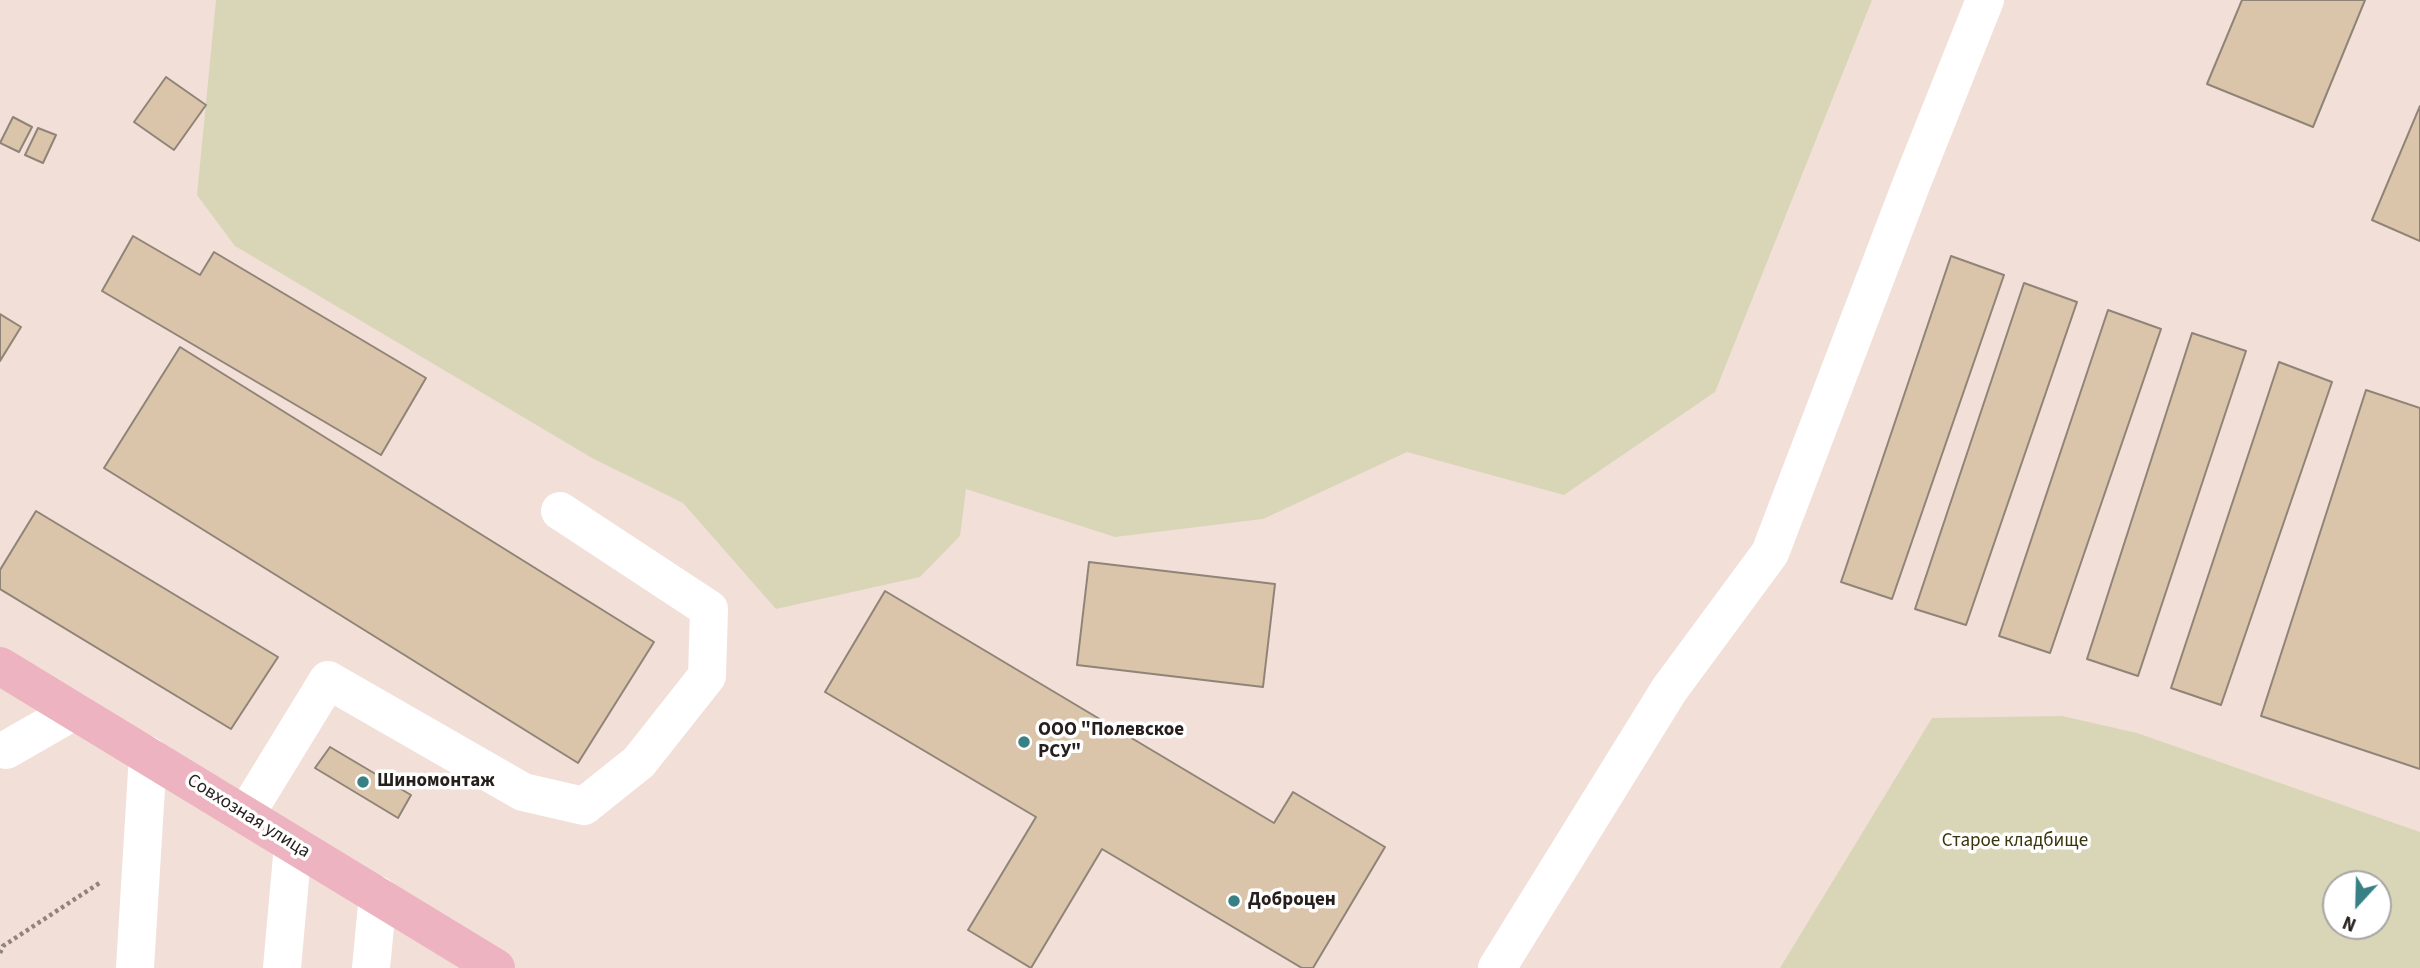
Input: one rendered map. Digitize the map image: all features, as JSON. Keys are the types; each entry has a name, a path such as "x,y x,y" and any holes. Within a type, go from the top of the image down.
{"main road":[{"name":"Совхозная улица","path":"0,666 496,968"}],"lane":[{"path":"1497,968 1669,690 1770,553 1973,8"},
{"path":"246,814 328,680 523,792 584,806 639,762 707,676 709,609 560,511"},
{"path":"6,750 74,710"},
{"path":"135,968 148,755"},
{"path":"282,968 293,845"},
{"path":"371,968 378,895"}],"path":[{"path":"0,953 3,946 142,855"}],"green space":[{"path":"216,0 1872,0 1715,392 1564,495 1407,452 1263,519 1115,537 966,489 960,536 920,577 776,609 683,503 592,458 235,246 197,195"},
{"name":"Старое кладбище","path":"2062,716 2137,733 2420,832 2420,968 1780,968 1932,718"}],"building":[{"path":"2242,0 2365,0 2313,127 2207,84"},
{"path":"166,77 206,105 174,150 134,122"},
{"path":"2420,106 2420,241 2372,220"},
{"path":"13,117 32,127 19,152 0,143"},
{"path":"38,128 56,135 43,163 25,155"},
{"path":"133,236 200,275 214,252 426,378 381,455 102,291"},
{"path":"1951,256 2004,275 1892,599 1841,582"},
{"path":"2024,283 2077,302 1966,625 1915,609"},
{"path":"2108,310 2161,329 2050,653 1999,636"},
{"path":"0,314 21,327 0,361"},
{"path":"2192,333 2246,351 2138,676 2087,659"},
{"path":"180,347 654,642 578,763 104,468"},
{"path":"2279,362 2332,382 2221,705 2171,688"},
{"path":"2366,390 2420,408 2420,769 2261,716"},
{"path":"36,511 278,657 231,729 0,589 0,570"},
{"path":"1089,562 1275,584 1263,687 1077,665"},
{"name":"ООО \"Полевское РСУ\"","path":"885,591 1274,823 1293,792 1385,847 1313,968 1302,968 1102,849 1031,968 968,930 1036,817 825,692"},
{"name":"Шиномонтаж","path":"330,747 411,795 398,818 315,768"}],"place":[{"name":"ООО \"Полевское РСУ\"","path":"1024,742"},
{"name":"Шиномонтаж","path":"363,782"},
{"name":"Доброцен","path":"1234,901"}]}
